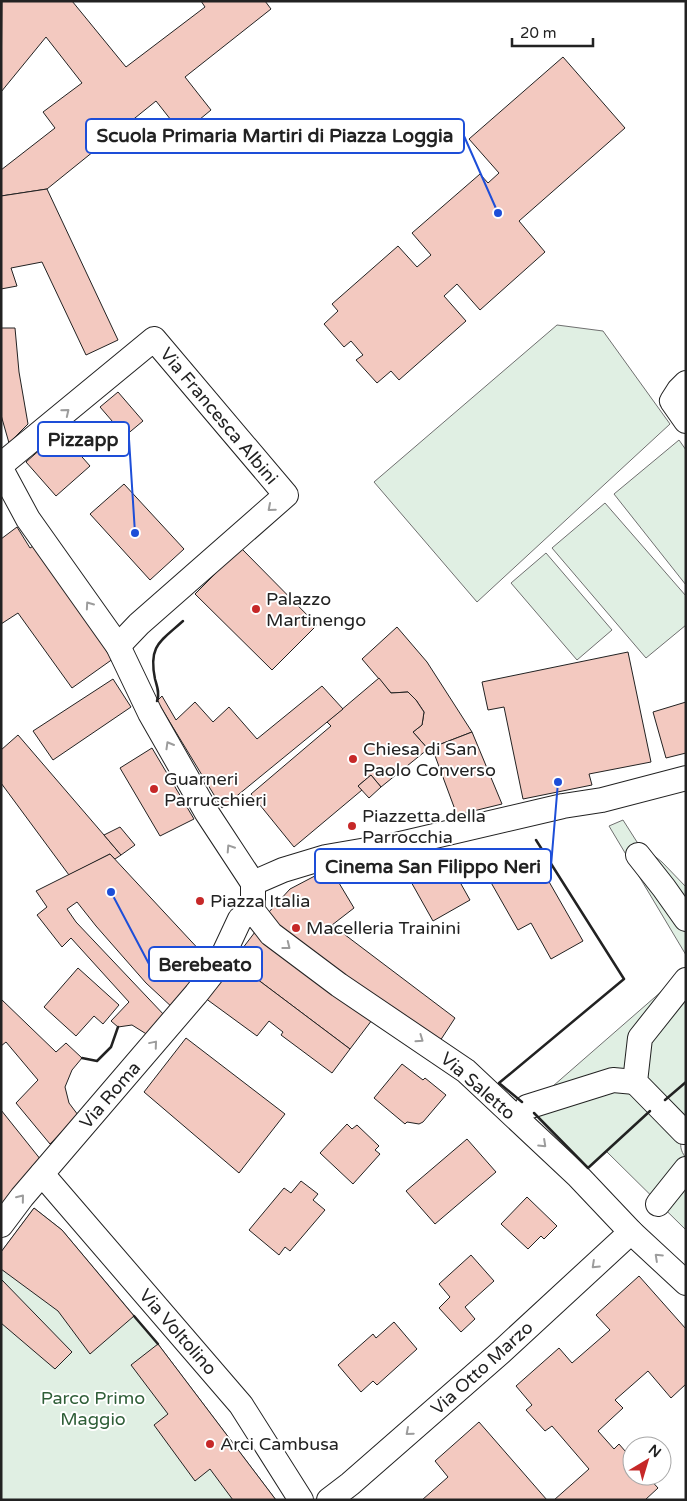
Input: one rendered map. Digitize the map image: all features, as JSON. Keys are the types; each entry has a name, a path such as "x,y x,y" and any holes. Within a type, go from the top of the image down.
{"street":[{"name":"Via Francesca Albini","path":"1,465 154,339 286,495 139,624 118,646"},
{"path":"686,383 672,401 686,421"},
{"path":"1,469 28,519 118,646 150,713 207,813 253,883 253,911"},
{"path":"253,883 283,870 326,857 396,845 563,806 602,800 686,778"},
{"path":"638,855 686,919"},
{"name":"Via Roma","path":"1,1224 22,1196 196,994 218,966 240,919 253,911"},
{"name":"Via Saletto","path":"253,911 271,934 331,979 466,1071 578,1176 631,1232 686,1283"},
{"path":"635,1082 640,1038 686,980"},
{"path":"527,1107 614,1080 635,1082 684,1132"},
{"path":"658,1204 686,1169"},
{"name":"Via Voltolino","path":"42,1174 241,1405 301,1500"},
{"name":"Via Otto Marzo","path":"329,1500 350,1484 494,1358 631,1232"}],"green space":[{"path":"557,325 603,331 670,424 477,602 374,482"},
{"path":"679,440 686,450 686,585 614,494"},
{"path":"605,503 686,596 686,625 646,658 552,548"},
{"path":"546,553 612,630 577,660 511,583"},
{"path":"623,820 637,842 662,862 686,887 686,955 609,826"},
{"path":"686,970 686,1130 681,1144 686,1158 686,1230 606,1151 588,1168 532,1111 545,1093"},
{"name":"Parco Primo Maggio","path":"34,1208 62,1230 158,1344 276,1500 1,1500 1,1252"}],"building":[{"path":"2,1 72,1 126,67 205,7 201,1 265,1 271,9 185,77 211,110 182,134 156,101 47,189 1,196 1,170 55,128 43,112 82,83 46,37 1,92"},
{"path":"563,57 625,128 519,221 545,252 480,310 457,284 444,296 466,321 399,380 391,371 377,383 356,360 363,355 351,341 344,347 324,324 338,311 332,304 398,246 417,267 431,255 412,233 480,174 488,183 499,173 469,139"},
{"path":"47,189 118,340 86,355 42,262 11,268 17,286 1,289 1,196"},
{"path":"1,328 15,328 19,372 28,424 9,443 1,415"},
{"path":"118,392 143,421 125,436 100,407"},
{"path":"60,432 90,466 56,496 26,462"},
{"path":"124,484 184,549 150,580 90,514"},
{"path":"17,527 30,548 35,545 117,656 72,688 18,613 1,624 1,539"},
{"name":"Palazzo Martinengo","path":"241,548 317,625 272,670 195,594"},
{"path":"397,627 427,662 472,732 428,749 413,732 422,725 424,712 416,700 408,692 391,693 362,659"},
{"path":"628,652 651,762 589,774 592,785 523,799 504,707 488,710 482,682"},
{"name":"Chiesa di San Paolo Converso","path":"379,678 391,693 408,692 416,700 424,712 422,725 413,732 428,749 381,787 371,775 358,786 362,790 294,847 251,794 331,726 327,722"},
{"path":"113,679 131,707 53,760 33,731"},
{"path":"322,686 343,709 222,808 157,701 162,696 176,720 195,702 213,722 229,707 257,739"},
{"path":"686,702 686,753 666,758 653,712"},
{"path":"472,732 502,804 457,815 434,753 428,749"},
{"path":"18,735 121,855 115,859 110,854 69,875 1,783 1,750"},
{"path":"152,748 194,819 160,836 120,768"},
{"path":"371,775 381,787 369,798 358,786"},
{"path":"120,827 135,845 121,855 104,835"},
{"path":"524,850 535,869 540,866 583,941 551,959 531,923 518,930 485,872"},
{"path":"110,854 204,955 211,960 174,1009 146,983 77,902 67,909 76,922 166,1017 148,1035 132,1025 118,1027 111,1021 129,1002 71,938 62,947 37,915 47,907 36,891"},
{"path":"447,859 470,900 433,921 410,880"},
{"path":"330,868 354,908 332,925 455,1018 438,1044 296,946 268,913 290,889"},
{"path":"255,932 372,1020 350,1049 233,961"},
{"path":"233,961 350,1049 332,1073 281,1035 283,1032 269,1021 257,1036 205,998"},
{"path":"78,968 119,1005 103,1024 94,1016 76,1036 44,1007"},
{"path":"1,999 56,1052 66,1043 82,1058 72,1070 65,1087 69,1103 78,1115 50,1144 16,1103 38,1080 6,1042 1,1046"},
{"path":"186,1038 285,1114 239,1173 144,1092"},
{"path":"402,1064 423,1080 425,1078 446,1095 423,1122 419,1124 407,1122 405,1124 374,1098"},
{"path":"1,1110 41,1160 1,1209"},
{"path":"347,1124 352,1129 357,1125 379,1146 375,1150 380,1154 353,1184 320,1153"},
{"path":"467,1139 496,1172 435,1224 406,1191"},
{"path":"301,1181 318,1194 313,1200 325,1210 290,1251 285,1247 279,1255 249,1230 284,1188 291,1193"},
{"path":"527,1197 557,1226 544,1239 541,1236 528,1249 501,1224"},
{"path":"34,1208 62,1230 134,1316 90,1354 58,1311 1,1269 1,1252"},
{"path":"471,1255 494,1281 465,1307 475,1319 461,1332 439,1308 450,1297 439,1284"},
{"path":"639,1276 686,1329 686,1384 671,1398 648,1371 615,1400 623,1408 598,1431 614,1449 619,1444 622,1447 622,1486 656,1486 658,1488 645,1500 554,1500 589,1469 552,1426 545,1431 526,1410 532,1405 516,1386 559,1348 572,1363 610,1330 596,1315"},
{"path":"1,1279 72,1352 55,1369 1,1323"},
{"path":"394,1322 417,1349 377,1385 373,1381 361,1392 338,1365 373,1334 376,1338"},
{"path":"158,1344 276,1500 233,1500 210,1469 195,1481 154,1425 168,1414 131,1365"},
{"path":"479,1422 547,1500 422,1500 448,1477 435,1461"}],"wall":[{"path":"157,701 158,693 153,668 155,651 163,639 183,621"},
{"path":"522,1102 499,1083 624,979 536,840"},
{"path":"82,1058 97,1061 111,1047 118,1027"},
{"path":"665,1100 686,1082"},
{"path":"534,1113 588,1168 650,1111"},
{"path":"134,1316 158,1344"}],"place":[{"name":"Scuola Primaria Martiri di Piazza Loggia","path":"498,213"},
{"name":"Pizzapp","path":"135,533"},
{"name":"Palazzo Martinengo","path":"256,609"},
{"name":"Chiesa di San Paolo Converso","path":"353,759"},
{"name":"Cinema San Filippo Neri","path":"558,782"},
{"name":"Guarneri Parrucchieri","path":"154,789"},
{"name":"Piazzetta della Parrocchia","path":"352,826"},
{"name":"Berebeato","path":"111,892"},
{"name":"Piazza Italia","path":"200,901"},
{"name":"Macelleria Trainini","path":"296,928"},
{"name":"Arci Cambusa","path":"210,1444"}]}
